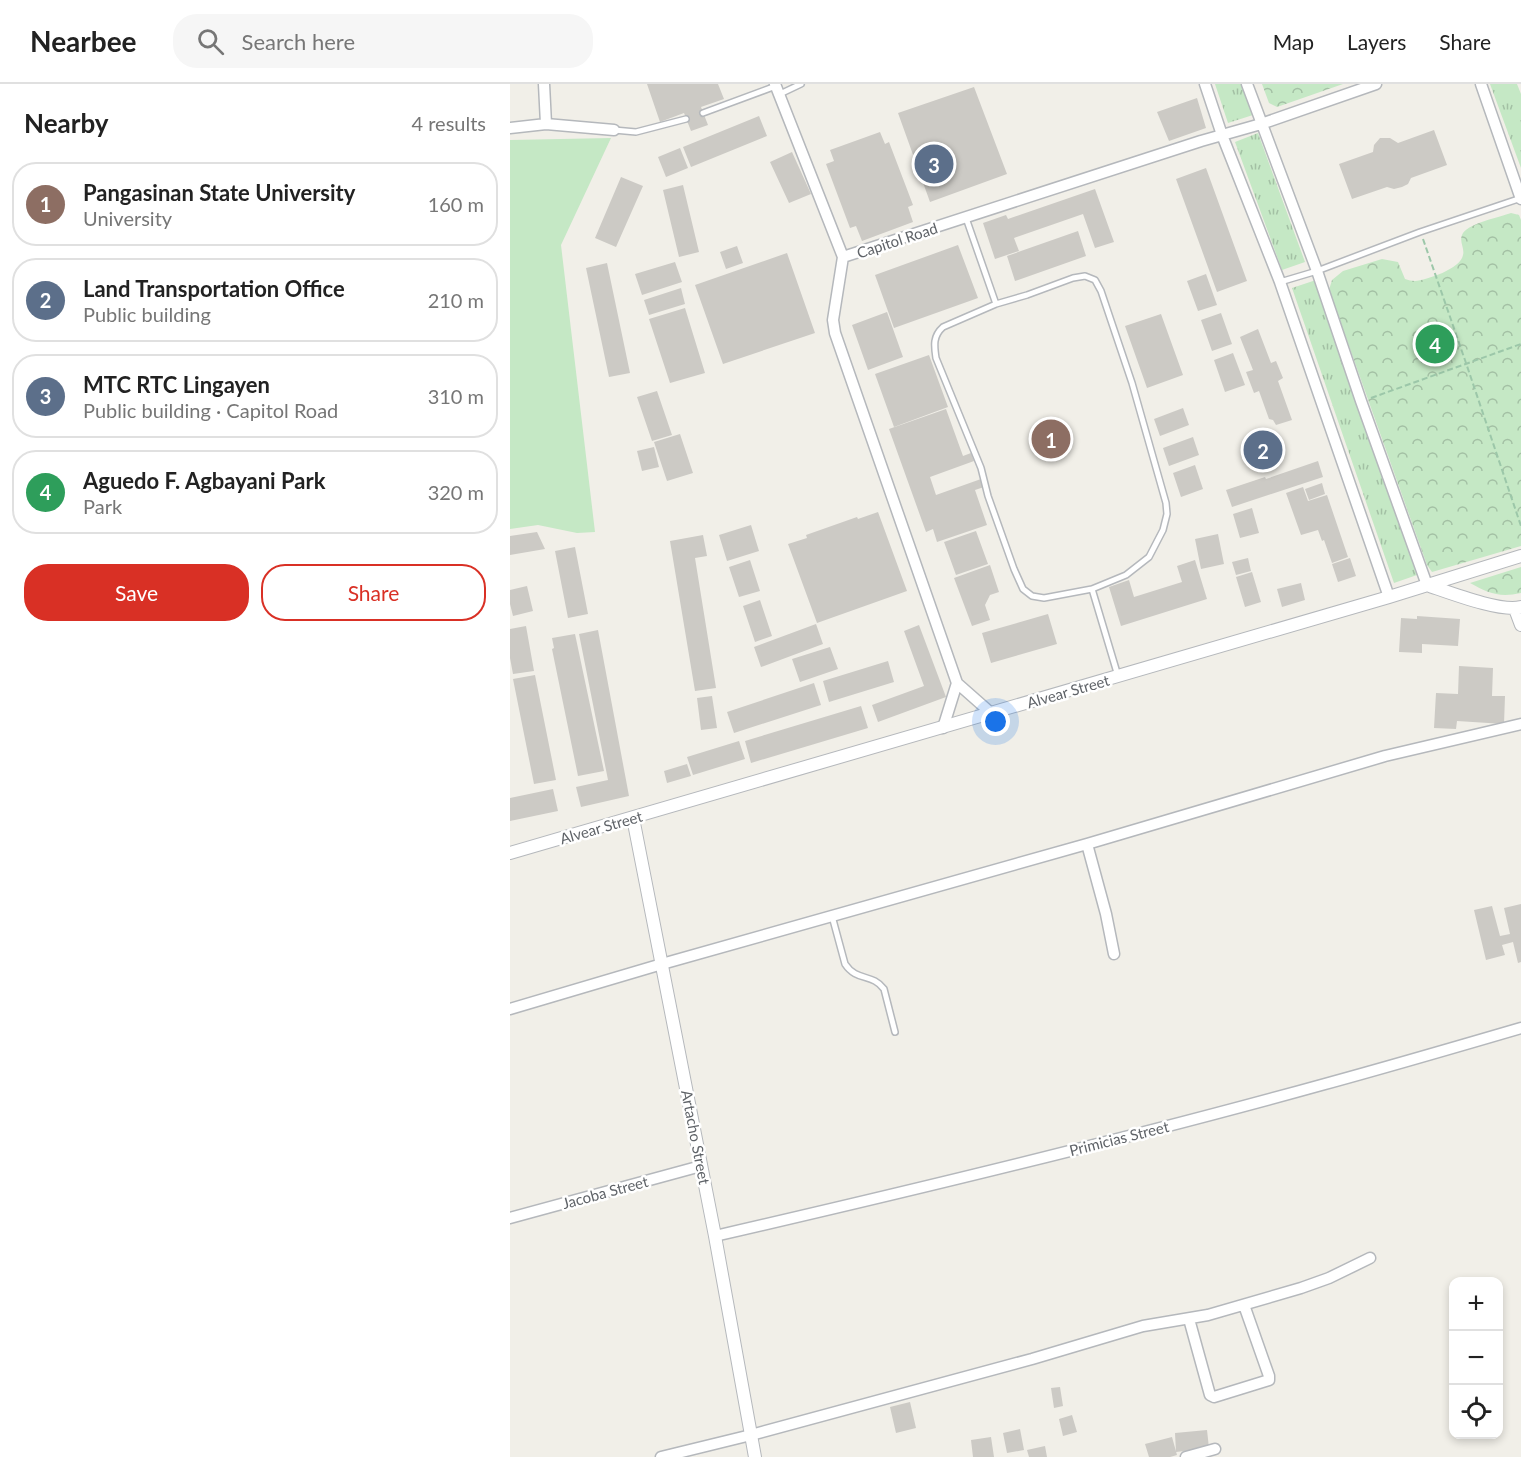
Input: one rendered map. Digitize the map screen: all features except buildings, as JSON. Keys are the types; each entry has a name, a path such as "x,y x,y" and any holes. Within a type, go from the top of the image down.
{"street":[{"path":"544,84 546,124"},
{"path":"1205,84 1222,135 1280,282 1389,597"},
{"path":"1247,84 1317,271 1427,585 1495,607 1518,608 1521,625"},
{"name":"Capitol Road","path":"991,713 957,683 833,328 843,257 1261,124 1376,84"},
{"path":"1481,84 1521,198"},
{"path":"777,88 843,257"},
{"path":"510,128 546,124 614,130"},
{"name":"Alvear Street","path":"510,853 1389,597 1521,556"},
{"path":"943,728 957,683"},
{"path":"510,1009 1385,756 1521,724"},
{"name":"Artacho Street","path":"633,818 715,1236 755,1457"},
{"path":"1087,844 1114,954"},
{"name":"Primicias Street","path":"715,1236 933,1185 1190,1120 1521,1028"},
{"name":"Jacoba Street","path":"510,1218 701,1166"},
{"path":"662,1457 1021,1362 1143,1326 1189,1319 1244,1305 1329,1278 1370,1258"},
{"path":"1189,1319 1210,1395 1214,1397 1268,1381 1270,1378 1244,1305"},
{"path":"1186,1457 1215,1449"}],"lane":[{"path":"704,113 777,88 801,84"},
{"path":"614,130 636,132 686,119"},
{"path":"1280,282 1521,198"},
{"path":"966,218 996,304"},
{"path":"1085,276 1095,280 1113,325 1132,382 1166,503 1167,514 1163,530 1149,557 1126,575 1092,589 1044,598 1032,596 1023,589 988,496 981,468 936,358 934,344 937,332 943,327 996,304 1085,276"},
{"path":"1092,589 1118,676"},
{"path":"832,916 845,964 854,975 872,980 884,989 895,1032"}],"path":[{"path":"1420,232 1467,363 1521,526"},
{"path":"1361,401 1521,344"}],"green space":[{"path":"1215,84 1242,84 1253,115 1228,123"},
{"path":"1262,84 1343,84 1277,107 1269,103"},
{"path":"1490,84 1517,84 1521,94 1521,168"},
{"path":"1258,133 1305,262 1282,270 1235,142"},
{"path":"611,138 561,245 595,532 577,533 538,525 510,529 510,140"},
{"path":"1511,213 1519,215 1521,220 1521,546 1432,572 1427,565 1329,290 1332,280 1343,271 1382,259 1398,262 1405,279 1415,281 1442,273 1461,260 1462,236 1467,229 1478,223"},
{"path":"1316,280 1417,575 1394,583 1292,288"},
{"path":"1521,567 1521,593 1494,594 1470,583"}],"place":[{"name":"MTC RTC Lingayen","path":"934,164"},
{"name":"Aguedo F. Agbayani Park","path":"1435,344"},
{"name":"Pangasinan State University","path":"1051,439"},
{"name":"Land Transportation Office","path":"1263,450"}]}
